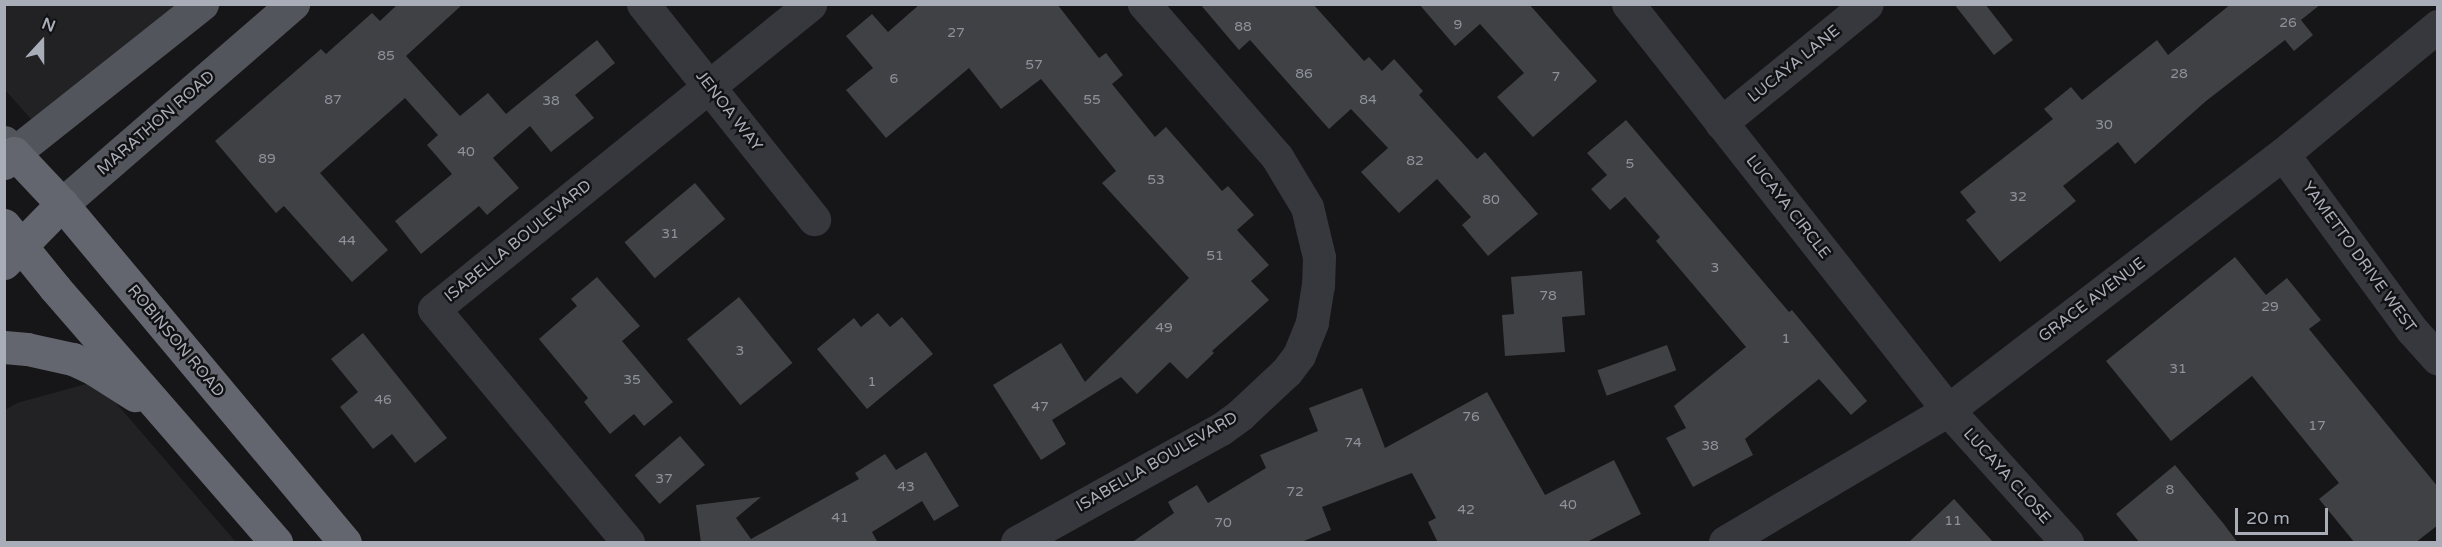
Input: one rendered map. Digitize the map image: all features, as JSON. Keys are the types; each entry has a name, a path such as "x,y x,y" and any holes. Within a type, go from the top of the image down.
{"highway":[{"name":"ROBINSON ROAD","path":"8,153 62,204 345,543"},
{"name":"MARATHON ROAD","path":"11,244 62,204"},
{"path":"11,244 55,288 188,438 276,543"},
{"path":"4,347 27,348 62,357 94,369 131,392 188,438"}],"main road":[{"path":"8,153 202,4"},
{"name":"MARATHON ROAD","path":"62,204 293,4"}],"street":[{"name":"JENOA WAY","path":"643,4 814,219"},
{"name":"ISABELLA BOULEVARD","path":"628,543 434,309 810,4"},
{"name":"ISABELLA BOULEVARD","path":"1017,543 1221,429 1240,415 1287,371 1299,355 1312,322 1318,286 1319,257 1307,207 1277,157 1144,4"},
{"name":"LUCAYA CIRCLE","path":"1628,4 1948,410"},
{"name":"LUCAYA LANE","path":"1721,123 1867,4"},
{"name":"GRACE AVENUE","path":"1725,543 1948,410 2283,154 2438,26"},
{"name":"YAMETTO DRIVE WEST","path":"2283,154 2411,329 2438,359"},
{"name":"LUCAYA CLOSE","path":"1948,410 2067,543"}],"shaded area":[{"path":"5,5 195,5 41,130 5,90"},
{"path":"97,381 236,542 5,542 5,410 17,403"}],"building":[{"path":"398,4 463,4 406,56 460,116 488,93 506,114 597,40 615,63 575,95 594,118 551,152 530,126 493,158 519,188 487,215 479,206 421,254 395,221 452,174 427,145 438,135 405,98 320,173 388,250 352,282 284,206 276,213 215,141 321,49 326,54 372,13 380,21"},
{"path":"920,4 1057,4 1099,58 1106,53 1123,75 1112,84 1155,137 1166,127 1222,191 1228,186 1254,215 1237,230 1269,265 1251,281 1269,300 1212,351 1214,353 1187,379 1170,362 1137,394 1121,377 1052,420 1066,444 1041,460 993,385 1061,343 1085,382 1189,278 1102,183 1116,171 1041,79 1001,109 969,68 886,138 846,90 873,68 846,36 872,14 888,32"},
{"path":"1200,4 1313,4 1364,61 1369,57 1382,71 1394,59 1423,91 1419,95 1477,159 1485,152 1538,214 1488,256 1462,225 1471,217 1437,179 1399,213 1361,172 1388,148 1351,109 1329,129 1250,40 1239,50"},
{"path":"1419,4 1529,4 1597,81 1533,137 1497,97 1524,73 1480,24 1455,46"},
{"path":"1954,4 1985,4 2013,40 1994,55"},
{"path":"2231,4 2321,4 2301,20 2313,35 2294,51 2285,40 2206,101 2135,164 2118,142 2063,186 2076,201 2000,262 1966,220 1976,212 1960,192 2053,119 2044,109 2071,87 2082,100 2157,40 2168,55"},
{"path":"1626,120 1789,312 1792,310 1867,401 1851,415 1819,379 1745,439 1753,455 1693,487 1666,438 1686,428 1674,406 1746,347 1656,241 1660,237 1625,197 1610,210 1591,189 1607,175 1587,153"},
{"path":"695,183 725,219 655,278 625,242"},
{"path":"2235,257 2266,295 2287,278 2321,320 2309,329 2438,487 2438,525 2415,543 2355,543 2319,499 2339,483 2252,376 2171,441 2106,361"},
{"path":"1582,271 1585,315 1562,317 1565,352 1505,356 1502,315 1514,314 1511,277"},
{"path":"597,277 640,326 622,341 673,402 644,426 634,414 610,434 584,402 588,398 539,339 577,306 571,299"},
{"path":"739,297 792,363 740,405 687,339"},
{"path":"878,313 890,327 902,317 933,354 867,409 817,349 854,318 861,327"},
{"path":"363,333 447,438 415,463 392,434 373,449 340,407 358,392 331,359"},
{"path":"1667,345 1676,370 1607,396 1597,370"},
{"path":"1362,388 1385,448 1487,392 1545,495 1614,460 1641,514 1585,543 1438,543 1428,522 1436,518 1412,473 1322,507 1331,530 1299,543 1131,543 1174,513 1168,502 1197,485 1208,503 1266,468 1260,455 1318,431 1309,408"},
{"path":"680,436 705,465 660,504 635,475"},
{"path":"926,452 959,506 934,521 922,501 872,532 878,543 701,543 696,505 761,497 736,518 751,539 859,479 855,473 885,454 896,470"},
{"path":"2175,465 2238,543 2140,543 2116,514"},
{"path":"1954,499 1994,543 1908,543"}]}
